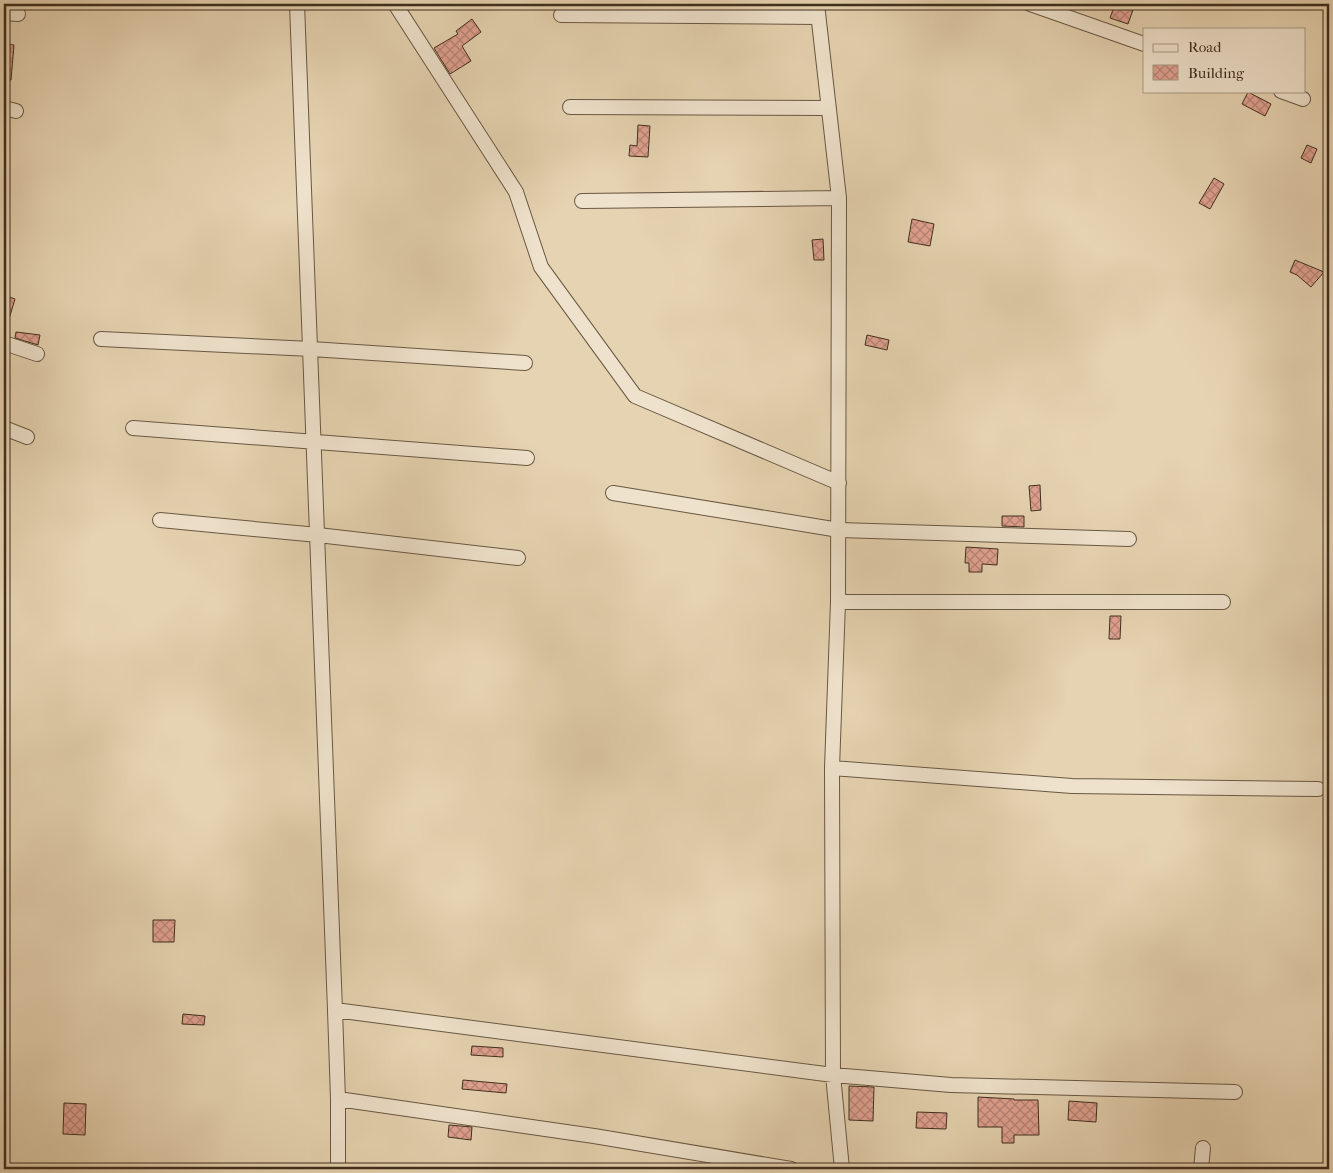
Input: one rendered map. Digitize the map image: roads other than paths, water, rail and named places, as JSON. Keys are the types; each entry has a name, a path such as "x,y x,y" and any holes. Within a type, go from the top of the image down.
{"street":[{"path":"297,4 335,1010 338,1169"},
{"path":"395,4 516,192 541,267 635,396 839,483"},
{"path":"1030,4 1143,44"},
{"path":"561,15 818,10 838,198 839,530 832,768 833,1076 842,1169"},
{"path":"4,13 18,14"},
{"path":"1284,92 1304,99"},
{"path":"570,107 829,108"},
{"path":"582,201 838,198"},
{"path":"101,339 311,349 525,363"},
{"path":"4,343 37,354"},
{"path":"4,428 27,437"},
{"path":"133,428 526,458"},
{"path":"613,493 839,530 1128,540"},
{"path":"160,520 318,535 518,558"},
{"path":"838,602 1223,602"},
{"path":"832,768 1072,786 1318,789"},
{"path":"335,1010 833,1076 951,1085 1235,1092"},
{"path":"338,1099 594,1136 791,1169"},
{"path":"1201,1169 1203,1148"}]}
